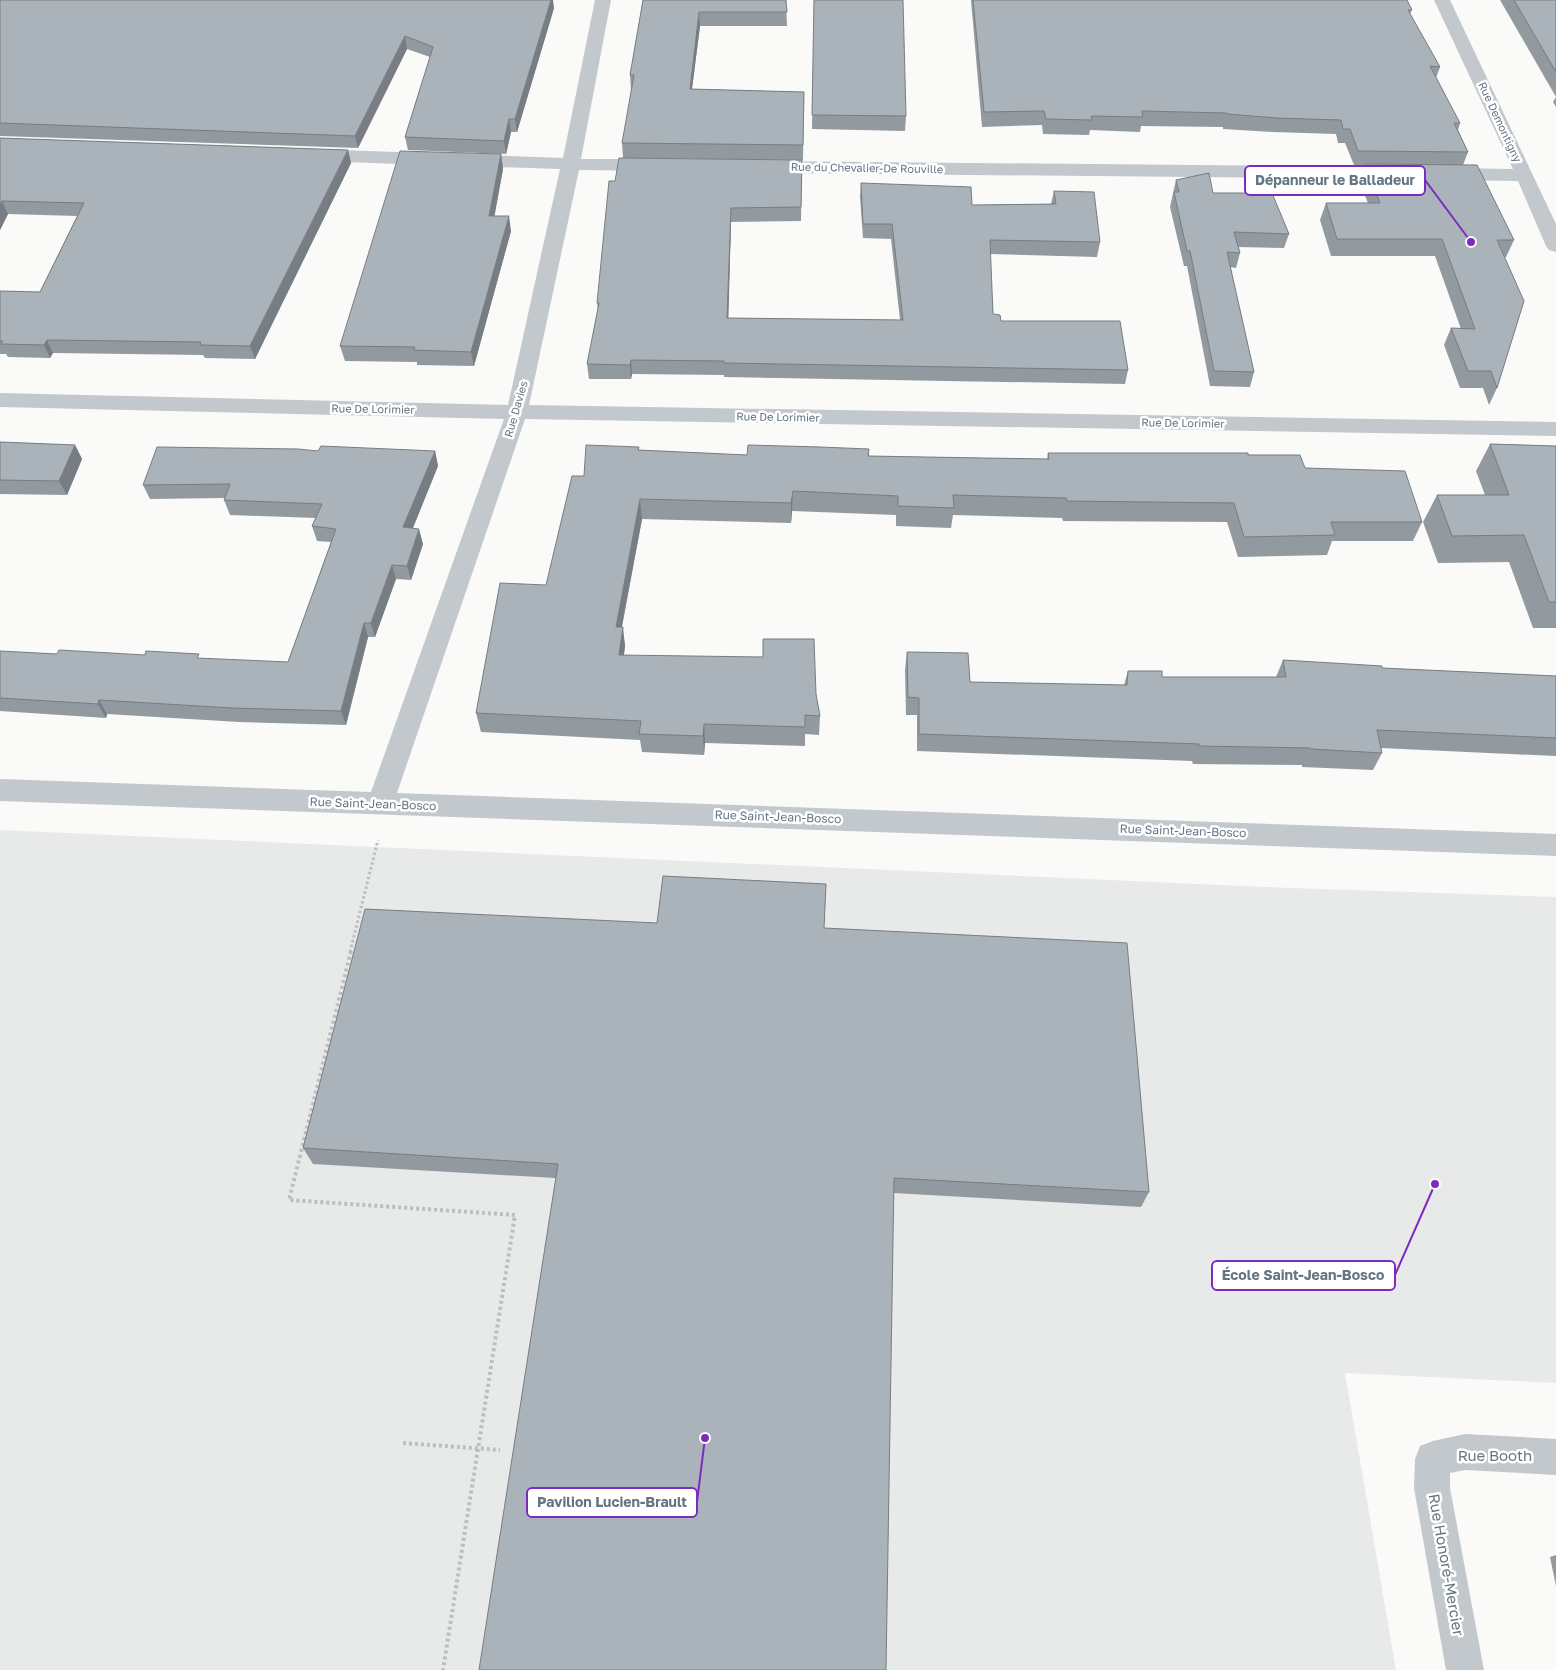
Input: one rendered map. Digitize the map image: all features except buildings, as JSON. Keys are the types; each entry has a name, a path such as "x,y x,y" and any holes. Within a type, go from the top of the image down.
{"street":[{"name":"Rue Davies","path":"380,804 517,412 571,164 603,0"},
{"name":"Rue Demontigny","path":"1442,0 1525,175 1556,246"},
{"path":"295,154 676,166"},
{"name":"Rue du Chevalier-De Rouville","path":"746,166 1525,175"},
{"name":"Rue De Lorimier","path":"0,400 517,412 1556,429"},
{"name":"Rue Saint-Jean-Bosco","path":"0,790 1556,845"},
{"name":"Rue Booth","path":"1434,1459 1465,1452 1556,1457"},
{"name":"Rue Honoré-Mercier","path":"1434,1459 1432,1488 1465,1670"}],"path":[{"path":"380,804 379,836 289,1200 515,1215 442,1670"},
{"path":"403,1443 500,1450"}],"shaded area":[{"path":"0,830 1265,887 1556,897 1556,1383 1345,1373 1396,1670 0,1670"}],"place":[{"name":"Dépanneur le Balladeur","path":"1471,242"},
{"name":"École Saint-Jean-Bosco","path":"1435,1184"},
{"name":"Pavilion Lucien-Brault","path":"705,1438"}]}
